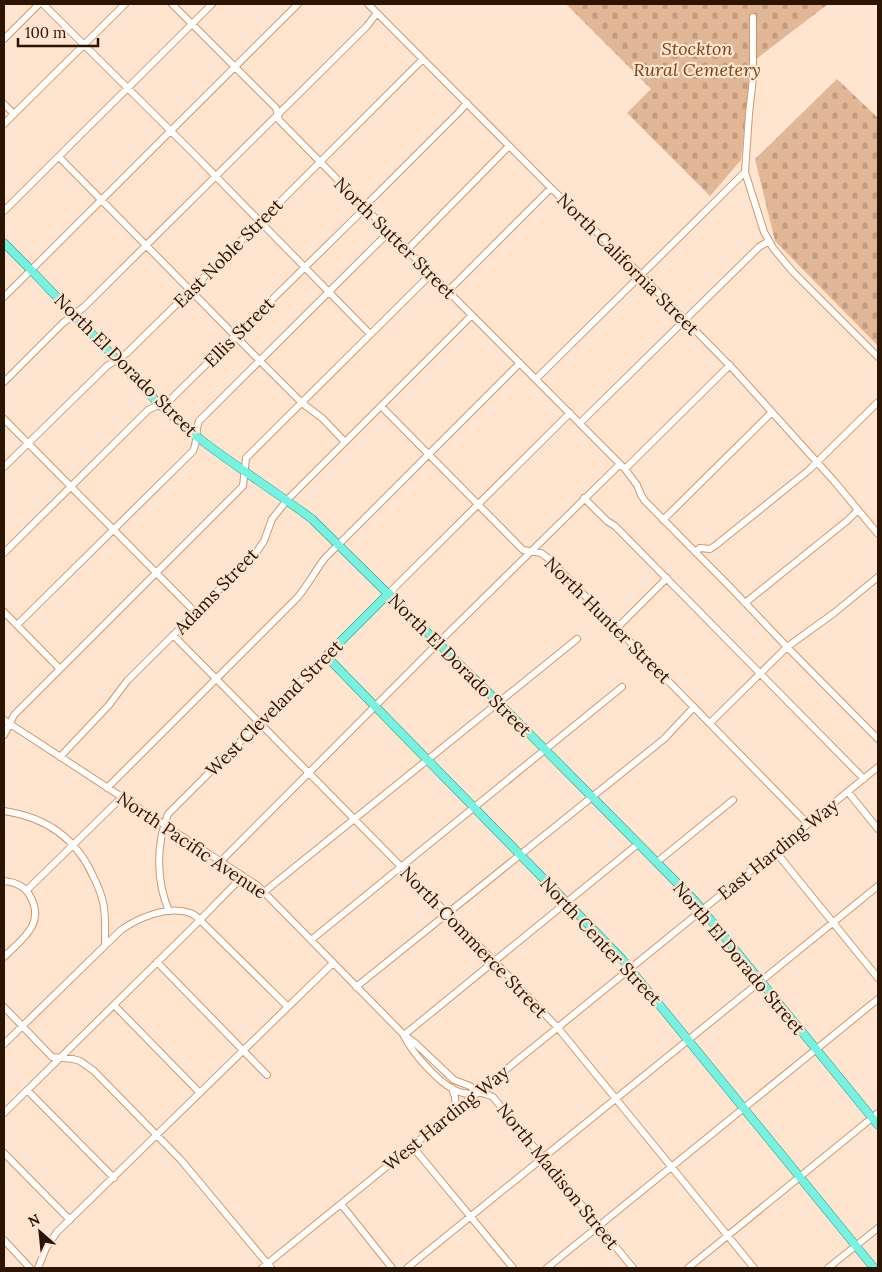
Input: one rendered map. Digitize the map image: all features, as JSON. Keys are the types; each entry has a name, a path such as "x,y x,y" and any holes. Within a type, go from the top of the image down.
{"main road":[{"name":"North El Dorado Street","path":"4,243 159,404 197,437 287,500 338,544 657,862 703,910 816,1050 875,1116 878,1125"},
{"name":"West Cleveland Street","path":"326,656 388,593"},
{"name":"North Center Street","path":"326,656 630,968 874,1268"}],"street":[{"path":"4,39 39,4"},
{"path":"44,4 370,334"},
{"path":"4,124 125,4"},
{"name":"North Sutter Street","path":"172,4 276,108 279,120 388,232 622,466 637,485 640,495 645,501 878,739"},
{"path":"4,210 212,4"},
{"path":"4,297 298,4"},
{"name":"North California Street","path":"368,4 730,365 878,534"},
{"path":"4,382 63,323 84,307 378,13"},
{"path":"752,17 753,78 745,172 762,225 769,241 793,272 878,357"},
{"name":"East Noble Street","path":"4,468 107,366 127,353 423,59"},
{"name":"Ellis Street","path":"4,553 148,410 171,399 467,103"},
{"path":"4,104 14,114"},
{"path":"407,250 509,146"},
{"path":"58,157 302,403 322,418 345,442"},
{"path":"536,379 745,172"},
{"path":"448,291 551,188"},
{"path":"17,625 193,451 196,446 199,421 388,232"},
{"path":"580,423 759,248 769,241"},
{"path":"4,734 6,722 243,486 246,458 431,274"},
{"name":"Adams Street","path":"60,757 109,705 127,681 256,553 264,541 272,519 287,500 472,316"},
{"path":"107,788 287,608 307,586 316,569 338,544 520,363"},
{"path":"220,862 584,498 622,466 730,365"},
{"path":"695,552 700,548 716,546 817,463 878,402"},
{"name":"North Hunter Street","path":"381,406 523,550 542,554 549,559 808,824"},
{"path":"663,520 772,412"},
{"path":"388,593 570,413"},
{"path":"4,419 196,613"},
{"path":"584,498 667,578 864,779"},
{"path":"745,603 858,510"},
{"path":"710,724 787,648 834,614 878,577"},
{"path":"617,628 667,578"},
{"path":"4,612 60,669"},
{"name":"North Commerce Street","path":"173,635 558,1028 754,1268"},
{"path":"264,892 577,639"},
{"name":"West Cleveland Street","path":"164,824 168,814 326,656"},
{"path":"311,940 622,687"},
{"path":"356,987 664,739 694,707"},
{"name":"North Pacific Avenue","path":"6,722 258,886 404,1035 415,1042 454,1080 470,1086 478,1093"},
{"name":"East Harding Way","path":"630,968 878,767"},
{"path":"848,792 878,829"},
{"path":"27,890 122,798"},
{"path":"657,862 733,800"},
{"path":"4,811 26,815 39,820 59,832 73,845 87,863 102,897 105,944"},
{"path":"164,824 159,860 164,899 169,911"},
{"path":"404,1035 638,844"},
{"path":"776,850 878,978"},
{"path":"4,1113 243,876"},
{"path":"4,881 11,882 27,890 35,904 35,920 32,927 4,957"},
{"path":"407,1268 878,886"},
{"path":"4,1044 121,930 134,921 153,914 169,911 193,914 288,1007"},
{"path":"158,962 267,1075"},
{"path":"38,1268 41,1258 52,1239 70,1220 333,963"},
{"name":"West Harding Way","path":"267,1267 341,1204 630,968"},
{"path":"547,1268 878,1000"},
{"path":"114,1005 200,1093"},
{"path":"4,1007 52,1056 73,1059 88,1066 180,1160 267,1267"},
{"name":"North Pacific Avenue","path":"404,1035 410,1047 447,1086 463,1093 478,1093"},
{"path":"452,1088 456,1111"},
{"path":"27,1090 114,1178"},
{"name":"North Madison Street","path":"478,1093 486,1093 493,1097 633,1268"},
{"path":"688,1268 875,1116"},
{"path":"412,1146 513,1268"},
{"path":"4,1153 70,1220"},
{"path":"341,1204 392,1268"},
{"path":"828,1268 878,1228"},
{"path":"4,1240 30,1268"}],"green space":[{"name":"Stockton Rural Cemetery","path":"566,4 828,4 751,63 741,160 710,196 627,113 651,89"},
{"path":"837,79 878,118 878,346 775,241 755,159"}]}
